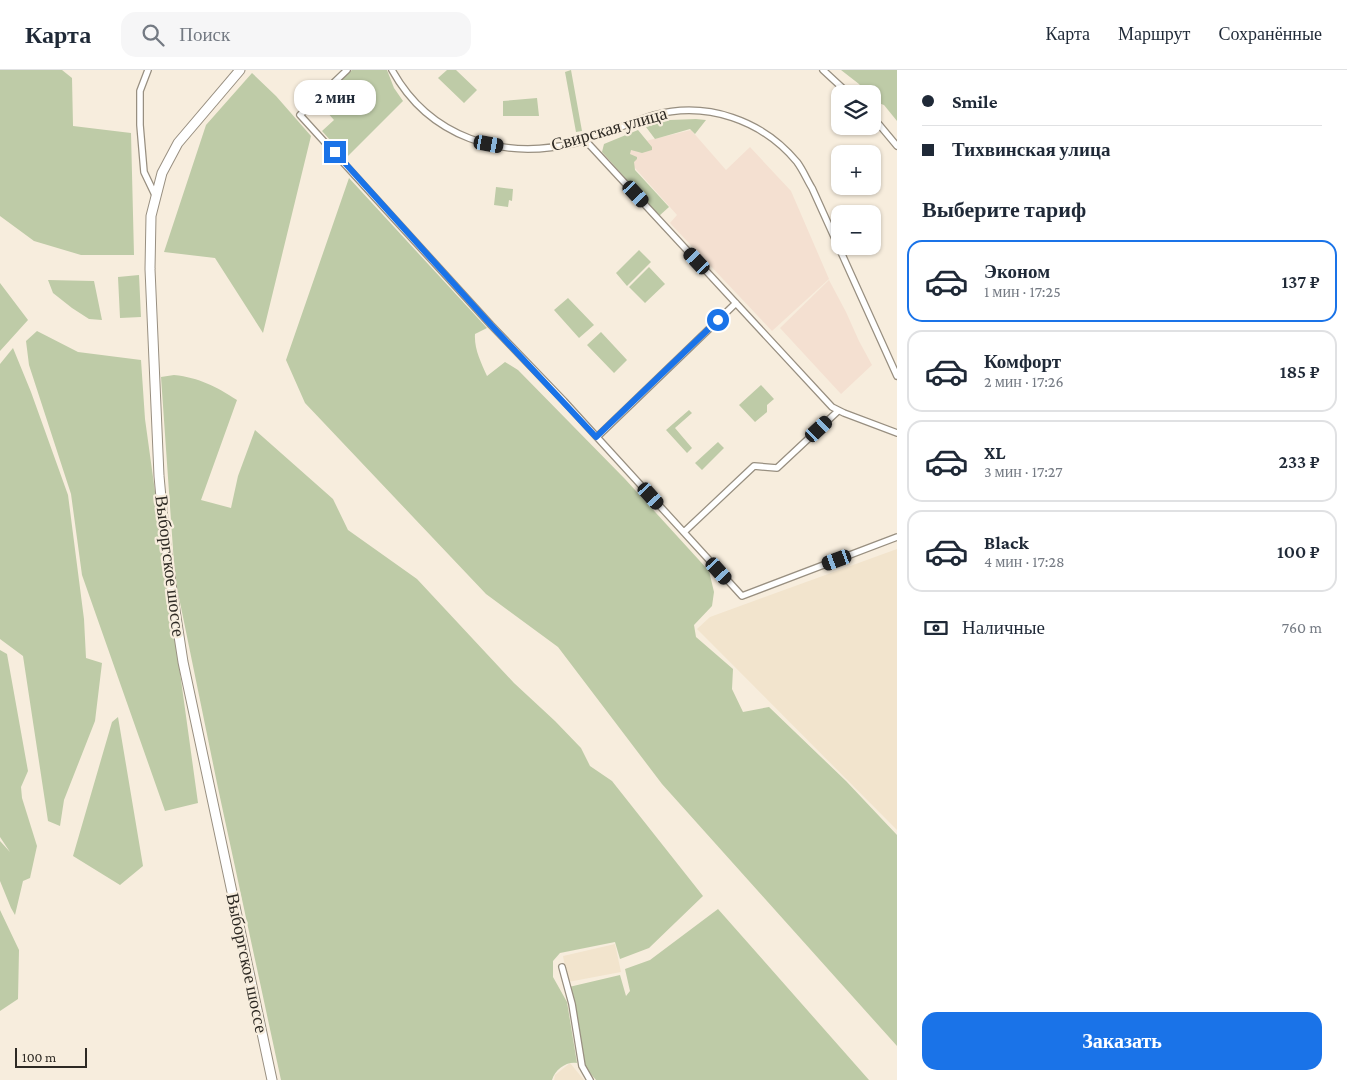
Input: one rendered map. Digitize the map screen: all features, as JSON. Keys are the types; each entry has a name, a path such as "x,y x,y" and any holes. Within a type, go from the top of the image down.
{"main road":[{"name":"Выборгское шоссе","path":"240,70 178,143 162,173 151,216 150,269 164,530 183,662 272,1080"}],"street":[{"path":"148,70 140,91 140,125 144,172 155,195"},
{"path":"347,70 300,115 742,596 897,537"},
{"name":"Свирская улица","path":"392,70 401,87 422,109 446,128 471,140 498,146 521,149 556,147 585,140 653,116 669,112 694,110 735,117 759,128 779,143 798,163 812,188 897,376"},
{"path":"824,70 840,85"},
{"path":"881,127 897,146"},
{"path":"585,140 832,407 897,433"},
{"path":"596,437 736,303"},
{"path":"684,532 754,466 777,468 838,411"},
{"path":"562,967 572,1004 582,1066 590,1080"}],"shaded area":[{"path":"691,130 726,170 750,147 791,191 829,279 772,331 670,223 677,215 626,158 629,145"},
{"path":"829,280 872,365 841,394 780,328"},
{"path":"897,549 897,830 697,629 710,617"},
{"path":"615,944 621,972 568,982 563,956"},
{"path":"570,1063 584,1080 554,1080 555,1075"}],"green space":[{"path":"0,70 62,70 72,78 73,126 131,133 134,255 81,255 34,241 0,216"},
{"path":"352,70 387,70 394,88 403,101 346,158 322,131 334,120 318,102"},
{"path":"447,70 456,70 477,90 464,103 438,78"},
{"path":"571,70 582,131 576,132 565,72"},
{"path":"841,70 897,70 897,121 881,104 881,85 859,84"},
{"path":"252,73 276,96 311,136 263,333 215,258 164,252 206,125"},
{"path":"537,98 539,116 503,116 503,101"},
{"path":"670,120 706,120 695,134 690,129 655,139 646,127"},
{"path":"638,130 652,147 652,150 642,153 631,150 630,154 637,157 634,162 635,170 669,207 659,216 602,152 604,144"},
{"path":"349,178 487,328 475,334 475,340 478,355 487,376 505,362 518,370 625,479 709,571 714,592 712,606 694,625 696,637 733,669 732,689 743,712 769,707 846,781 897,835 897,1046 662,784 558,647 486,594 305,403 286,360"},
{"path":"496,187 513,189 512,201 509,200 508,207 494,205"},
{"path":"639,250 651,262 627,286 616,273"},
{"path":"649,267 665,284 645,303 629,287"},
{"path":"139,275 141,317 120,318 118,277"},
{"path":"48,280 94,281 102,320 89,319 72,308 53,293"},
{"path":"0,283 28,320 0,351"},
{"path":"568,298 594,325 579,338 554,310"},
{"path":"37,331 78,352 141,360 145,419 198,803 165,811 82,575 71,494 29,365 26,341"},
{"path":"601,332 627,360 614,373 587,345"},
{"path":"13,348 68,495 84,619 86,658 102,663 95,721 64,800 60,826 48,821 23,656 0,639 0,364"},
{"path":"174,375 207,383 237,400 201,500 231,508 238,476 255,430 333,499 348,530 417,579 514,683 581,748 590,766 612,781 703,896 649,948 620,959 615,942 560,953 553,961 553,977 567,1002 577,1063 569,1063 562,1067 556,1072 552,1080 281,1080 175,578 161,377"},
{"path":"761,385 774,399 767,405 767,412 755,422 739,405"},
{"path":"689,410 692,413 675,428 692,448 687,453 666,430"},
{"path":"718,442 724,448 702,470 695,463"},
{"path":"0,650 7,654 28,771 21,787 22,798 37,846 30,878 23,881 15,915 0,881 0,841 10,852 0,837"},
{"path":"118,717 143,866 120,885 73,856 112,722"},
{"path":"718,909 869,1080 596,1080 584,1066 579,1029 569,987 620,975 626,996 630,991 625,969 650,960"},
{"path":"0,910 19,950 18,999 0,1011"}],"route":[{"path":"335,152 491,325 596,437 718,320"}]}
